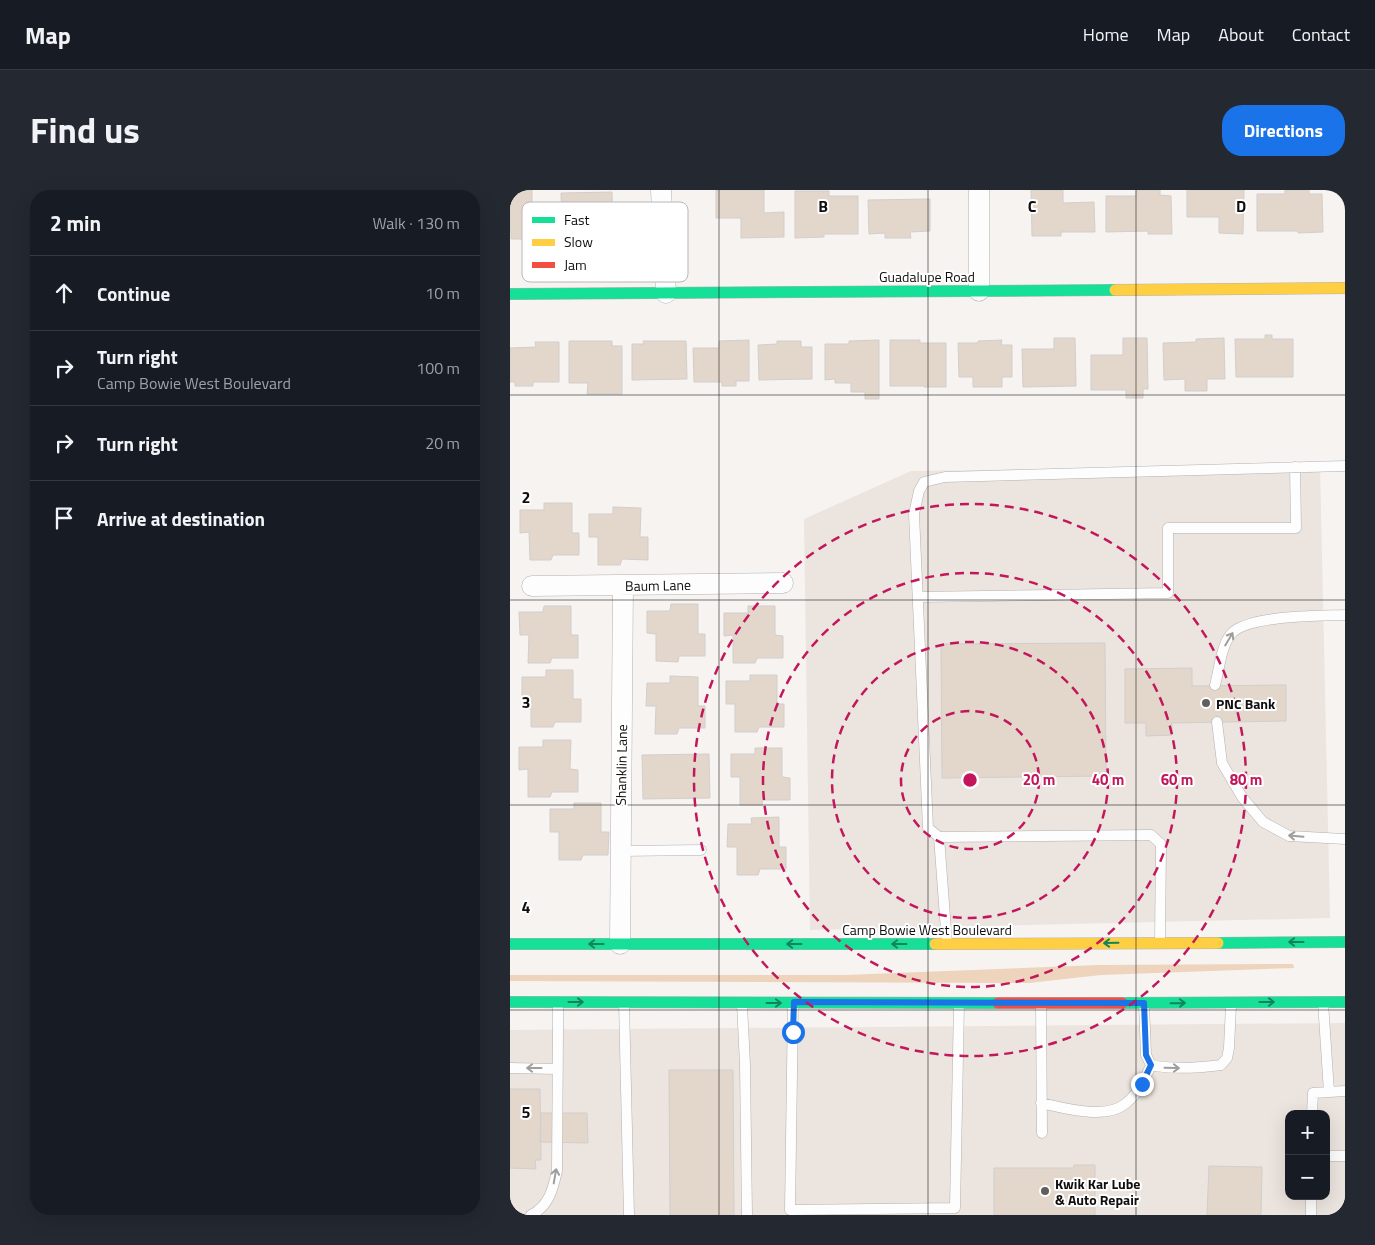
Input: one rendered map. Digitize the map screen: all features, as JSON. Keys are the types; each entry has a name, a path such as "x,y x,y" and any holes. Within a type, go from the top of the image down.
{"main road":[{"name":"Guadalupe Road","path":"510,294 1345,288"},
{"name":"Camp Bowie West Boulevard","path":"510,944 1345,942"},
{"path":"510,1002 1345,1002"}],"street":[{"path":"979,190 979,291"},
{"path":"665,282 666,293"},
{"name":"Baum Lane","path":"532,586 783,583"},
{"name":"Shanklin Lane","path":"620,944 623,586"}],"lane":[{"path":"1160,942 1160,844 1151,836 939,837 928,828 914,514 919,491 924,482 945,477 1345,466"},
{"path":"918,597 1168,593 1168,528 1296,528 1295,467"},
{"path":"1215,686 1224,649 1232,634 1242,626 1267,620 1345,614"},
{"path":"1217,722 1222,763 1242,797 1263,822 1289,836 1345,839"},
{"path":"939,837 947,944"},
{"path":"620,850 701,850"},
{"path":"531,1215 538,1211 552,1193 557,1171 558,1002"},
{"path":"624,1002 628,1215"},
{"path":"794,1002 790,1210 955,1208 959,1003"},
{"path":"1151,1065 1165,1068 1221,1066 1227,1058 1229,1048 1231,1002"},
{"path":"1323,1002 1329,1092"},
{"path":"742,1003 745,1065 747,1215"},
{"path":"1041,1003 1042,1132"},
{"path":"1144,1003 1146,1055 1151,1065"},
{"path":"1041,1103 1069,1110 1096,1112 1113,1110 1125,1104 1142,1084 1151,1065"},
{"path":"510,1068 558,1069"},
{"path":"1312,1110 1313,1093 1345,1091"},
{"path":"1330,1156 1345,1156"},
{"path":"1311,1200 1311,1215"}],"shaded area":[{"path":"1320,465 1330,918 810,930 804,519 911,471"},
{"path":"1293,964 1294,968 1101,975 1029,983 510,981 510,975 845,975 1099,965"},
{"path":"1345,1023 1345,1215 510,1215 510,1030"}],"building":[{"path":"510,190 532,190 532,202 522,202 522,239 511,239"},
{"path":"716,190 764,190 764,213 784,212 784,237 741,238 741,218 716,218"},
{"path":"1031,190 1063,190 1063,203 1094,202 1095,232 1061,232 1061,236 1032,236"},
{"path":"1136,190 1160,190 1160,195 1171,196 1172,234 1148,234 1148,231 1106,232 1106,196 1136,196"},
{"path":"1187,190 1244,190 1243,234 1219,233 1219,217 1187,217"},
{"path":"1285,190 1309,190 1309,194 1322,194 1323,232 1257,231 1257,194 1285,194"},
{"path":"795,191 829,191 829,196 858,196 858,234 824,234 824,237 795,238"},
{"path":"612,192 612,202 561,202 561,193"},
{"path":"930,199 930,231 910,232 911,238 885,238 885,233 869,234 868,200"},
{"path":"1265,335 1272,335 1272,339 1293,339 1293,377 1236,377 1235,339 1265,339"},
{"path":"1054,338 1075,338 1076,386 1023,387 1022,349 1054,349"},
{"path":"1123,338 1147,338 1148,389 1143,389 1143,398 1126,398 1126,390 1091,390 1091,355 1123,355"},
{"path":"1224,338 1225,379 1207,379 1207,391 1185,391 1185,379 1164,380 1163,343 1196,342 1196,339"},
{"path":"749,340 749,381 736,381 736,386 722,386 722,382 694,382 693,348 719,348 719,341"},
{"path":"879,340 879,399 865,399 865,392 851,392 851,383 835,383 835,379 825,380 825,344 849,344 849,341"},
{"path":"890,340 920,340 920,343 946,343 946,387 890,386"},
{"path":"1002,340 1001,345 1012,345 1012,377 1002,377 1002,387 973,387 973,377 959,377 958,343"},
{"path":"569,341 612,341 612,346 622,346 622,394 587,394 588,383 569,383"},
{"path":"643,341 686,341 687,379 632,380 632,344 644,344"},
{"path":"777,341 801,341 801,347 812,347 812,379 759,380 758,345 777,344"},
{"path":"535,342 559,342 559,382 533,382 533,386 515,386 515,382 510,382 510,348 536,347"},
{"path":"544,503 572,503 572,533 579,533 579,555 553,555 551,560 530,560 529,532 520,533 520,510 544,510"},
{"path":"613,507 641,508 640,537 648,537 648,560 622,559 620,565 598,565 598,537 589,537 589,514 613,514"},
{"path":"671,604 698,604 698,634 705,634 705,656 679,656 678,662 656,661 656,634 647,633 647,611 670,611"},
{"path":"544,606 571,606 571,635 578,635 578,658 552,658 550,663 528,663 529,635 520,635 519,612 543,612"},
{"path":"748,606 775,606 775,635 783,636 783,658 757,658 755,663 733,663 733,635 724,636 724,613 748,613"},
{"path":"1105,643 1106,776 942,778 941,644"},
{"name":"PNC Bank","path":"1192,668 1192,686 1286,685 1286,721 1172,723 1172,735 1146,736 1146,723 1125,723 1125,669"},
{"path":"546,670 573,670 573,699 581,699 581,722 555,722 553,727 531,727 531,699 522,699 522,677 546,677"},
{"path":"750,675 777,675 777,704 784,704 784,727 759,727 757,732 735,732 735,704 726,704 726,681 750,681"},
{"path":"670,676 698,677 698,706 705,706 705,728 679,728 677,734 655,734 656,706 646,706 647,683 670,683"},
{"path":"543,740 571,740 570,769 578,770 578,792 552,792 550,797 528,797 528,769 519,770 519,747 543,747"},
{"path":"755,748 782,748 782,777 790,778 790,800 763,800 762,805 740,805 740,777 731,777 731,754 755,754"},
{"path":"709,754 710,798 643,799 642,755"},
{"path":"574,803 601,803 601,832 609,832 608,855 583,855 581,860 559,860 559,832 550,832 550,809 574,809"},
{"path":"779,817 779,847 786,847 786,869 760,869 758,875 737,875 737,847 727,847 728,824 752,824 751,818"},
{"path":"669,1070 733,1070 734,1215 670,1215"},
{"path":"510,1089 540,1089 541,1160 535,1160 536,1169 510,1168"},
{"path":"541,1113 587,1113 588,1143 540,1142"},
{"name":"Kwik Kar Lube & Auto Repair","path":"1074,1165 1095,1165 1095,1215 994,1215 994,1168 1074,1168"},
{"path":"1209,1166 1262,1167 1261,1215 1207,1215"}],"traffic: fast":[{"path":"510,294 1115,290"},
{"path":"1218,943 1345,942"},
{"path":"510,944 935,944"},
{"path":"510,1002 998,1003"},
{"path":"1122,1003 1345,1002"}],"traffic: slow":[{"path":"1115,290 1345,288"},
{"path":"935,944 1218,943"}],"traffic: jam":[{"path":"998,1003 1122,1003"}],"place":[{"name":"PNC Bank","path":"1206,703"},
{"name":"Kwik Kar Lube & Auto Repair","path":"1045,1191"}],"route":[{"path":"793,1032 794,1002 1144,1003 1146,1055 1151,1065 1142,1084"}]}
